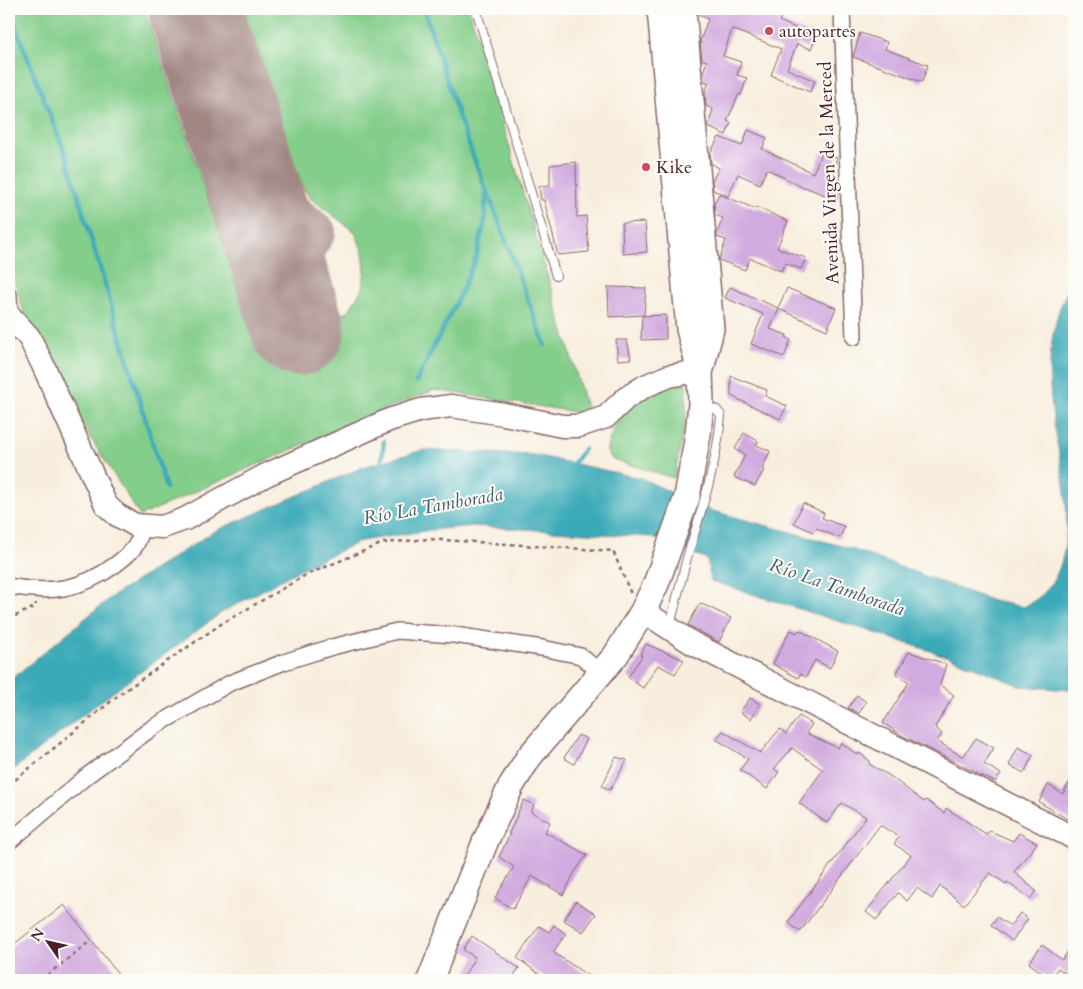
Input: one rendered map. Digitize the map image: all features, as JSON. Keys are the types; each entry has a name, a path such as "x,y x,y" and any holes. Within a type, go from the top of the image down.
{"main road":[{"path":"660,9 683,134"},
{"path":"430,980 486,840 511,786 529,757 616,655 643,611 656,584 678,555 697,497 694,460 701,404 700,371 690,329 683,134 683,9"}],"street":[{"name":"Avenida Virgen de la Merced","path":"842,9 854,336"},
{"path":"9,309 28,337 43,365 106,505 117,516 135,525 143,526 162,527 185,519 266,475 389,420 421,410 451,406 504,414 562,426 579,426 606,417 626,398 645,386 669,376 700,371"},
{"path":"9,586 29,590 54,590 78,585 102,574 132,552 140,539 143,526"},
{"path":"643,611 692,643 1074,838"},
{"path":"9,842 88,775 152,728 230,683 284,662 332,648 397,631 454,635 582,656 601,673"}],"lane":[{"path":"476,9 556,276"},
{"path":"669,628 678,555"}],"path":[{"path":"9,785 120,694 221,624 306,575 383,543 429,539 613,551 629,592 643,611"},
{"path":"9,621 13,617 35,607 41,590"},
{"path":"41,980 89,942"}],"green space":[{"path":"9,9 144,9 256,343 348,312 362,289 365,270 363,252 355,232 309,197 299,179 241,9 469,9 588,414 435,390 382,410 140,516 90,437 25,315 9,265"},
{"path":"667,382 686,383 686,419 674,478 613,460 607,452 612,433 628,406 639,396"}],"water":[{"name":"Río La Tamborada","path":"1074,281 1074,688 1070,690 1020,686 952,658 711,581 707,559 650,537 474,526 430,530 361,541 301,569 221,613 97,704 9,773 9,681 110,598 213,532 363,467 423,450 534,455 641,478 709,510 849,548 993,601 1024,607 1043,594 1055,577 1063,557 1066,536 1065,489 1054,424 1050,360 1053,335 1059,312 1065,295"}],"building":[{"path":"697,9 785,9 779,21 816,37 811,49 797,44 787,69 815,81 810,92 771,75 781,49 732,29 723,56 741,62 737,75 747,78 741,95 739,94 727,121 731,123 726,135 708,127 713,109 706,106 705,92 709,83 704,81 703,72 707,61 702,60 700,41 708,19 698,14"},
{"path":"860,33 887,42 885,49 928,65 922,82 853,57"},
{"path":"748,130 767,138 762,149 813,173 822,152 837,158 829,177 838,180 837,200 804,188 767,169 760,184 738,174 728,196 713,190 712,181 719,168 711,163 710,153 719,137 742,146"},
{"path":"576,162 577,217 586,216 589,252 558,255 544,200 541,200 539,186 550,186 550,165"},
{"path":"719,194 788,221 777,248 806,258 801,269 785,263 781,271 750,258 745,270 719,260 726,240 717,237 723,218 715,215 714,204"},
{"path":"645,222 647,252 623,254 622,223"},
{"path":"608,287 646,288 644,315 609,317"},
{"path":"730,287 778,308 787,288 836,308 827,330 779,309 770,329 787,335 786,337 791,340 784,357 751,344 763,314 725,298"},
{"path":"666,315 666,339 641,340 642,316"},
{"path":"616,340 627,340 631,359 618,360"},
{"path":"731,376 767,390 765,396 787,406 780,419 731,396"},
{"path":"744,433 758,441 756,445 770,451 762,469 764,470 755,486 734,477 745,455 735,449"},
{"path":"803,503 824,513 822,518 845,527 839,538 816,528 813,532 794,523"},
{"path":"700,603 731,618 719,642 688,625"},
{"path":"790,630 797,633 799,630 838,651 830,668 815,660 806,677 800,674 798,678 773,664"},
{"path":"646,644 684,660 675,674 658,665 643,688 628,677 642,656 640,655"},
{"path":"909,652 946,664 940,685 954,695 935,727 942,734 937,741 963,757 976,738 994,748 984,764 1001,774 995,782 901,735 883,723 909,682 896,674"},
{"path":"857,695 866,702 859,713 848,708"},
{"path":"750,698 760,704 751,719 740,712"},
{"path":"799,716 812,724 806,733 838,748 841,743 858,755 859,753 870,761 869,764 890,776 924,802 926,800 944,813 946,808 986,834 990,831 1013,841 1019,833 1037,843 1014,872 1036,891 1030,899 1007,882 1006,884 990,873 964,905 940,886 932,899 917,888 907,901 898,893 876,920 866,912 911,855 894,844 899,837 880,825 800,932 788,922 866,817 842,803 827,823 799,803 823,770 792,748 774,769 779,772 767,789 740,770 748,759 716,739 723,731 760,753 780,729 786,734"},
{"path":"578,735 587,739 574,764 564,758"},
{"path":"1018,747 1033,755 1024,773 1009,765"},
{"path":"616,757 627,760 610,790 602,786"},
{"path":"1074,774 1074,823 1039,802 1048,785 1063,794"},
{"path":"524,800 534,805 531,812 550,822 545,832 587,855 575,872 563,895 532,876 513,909 495,898 514,867 499,857"},
{"path":"576,901 596,914 583,932 564,920"},
{"path":"64,905 123,980 9,980 9,948"},
{"path":"1020,913 1028,919 1012,941 991,925 997,917 1010,926"},
{"path":"554,925 566,934 553,952 594,980 548,980 517,958 539,926 549,932"},
{"path":"472,936 519,968 511,980 462,980 475,957 463,950"},
{"path":"1074,943 1074,979 1058,968 1050,979 1029,963 1042,945 1062,960"}],"waterway":[{"path":"416,382 457,301 476,258 485,220 486,190 459,118 424,9"},
{"path":"9,10 67,158 166,488"},
{"path":"488,193 545,345"},
{"path":"381,467 384,441"},
{"path":"570,468 584,449"}],"taxiway":[{"path":"244,156 258,183 317,232 305,250"}],"runway":[{"path":"195,9 236,131 298,329"}],"place":[{"name":"autopartes","path":"769,31"},
{"name":"Kike","path":"646,167"}]}
